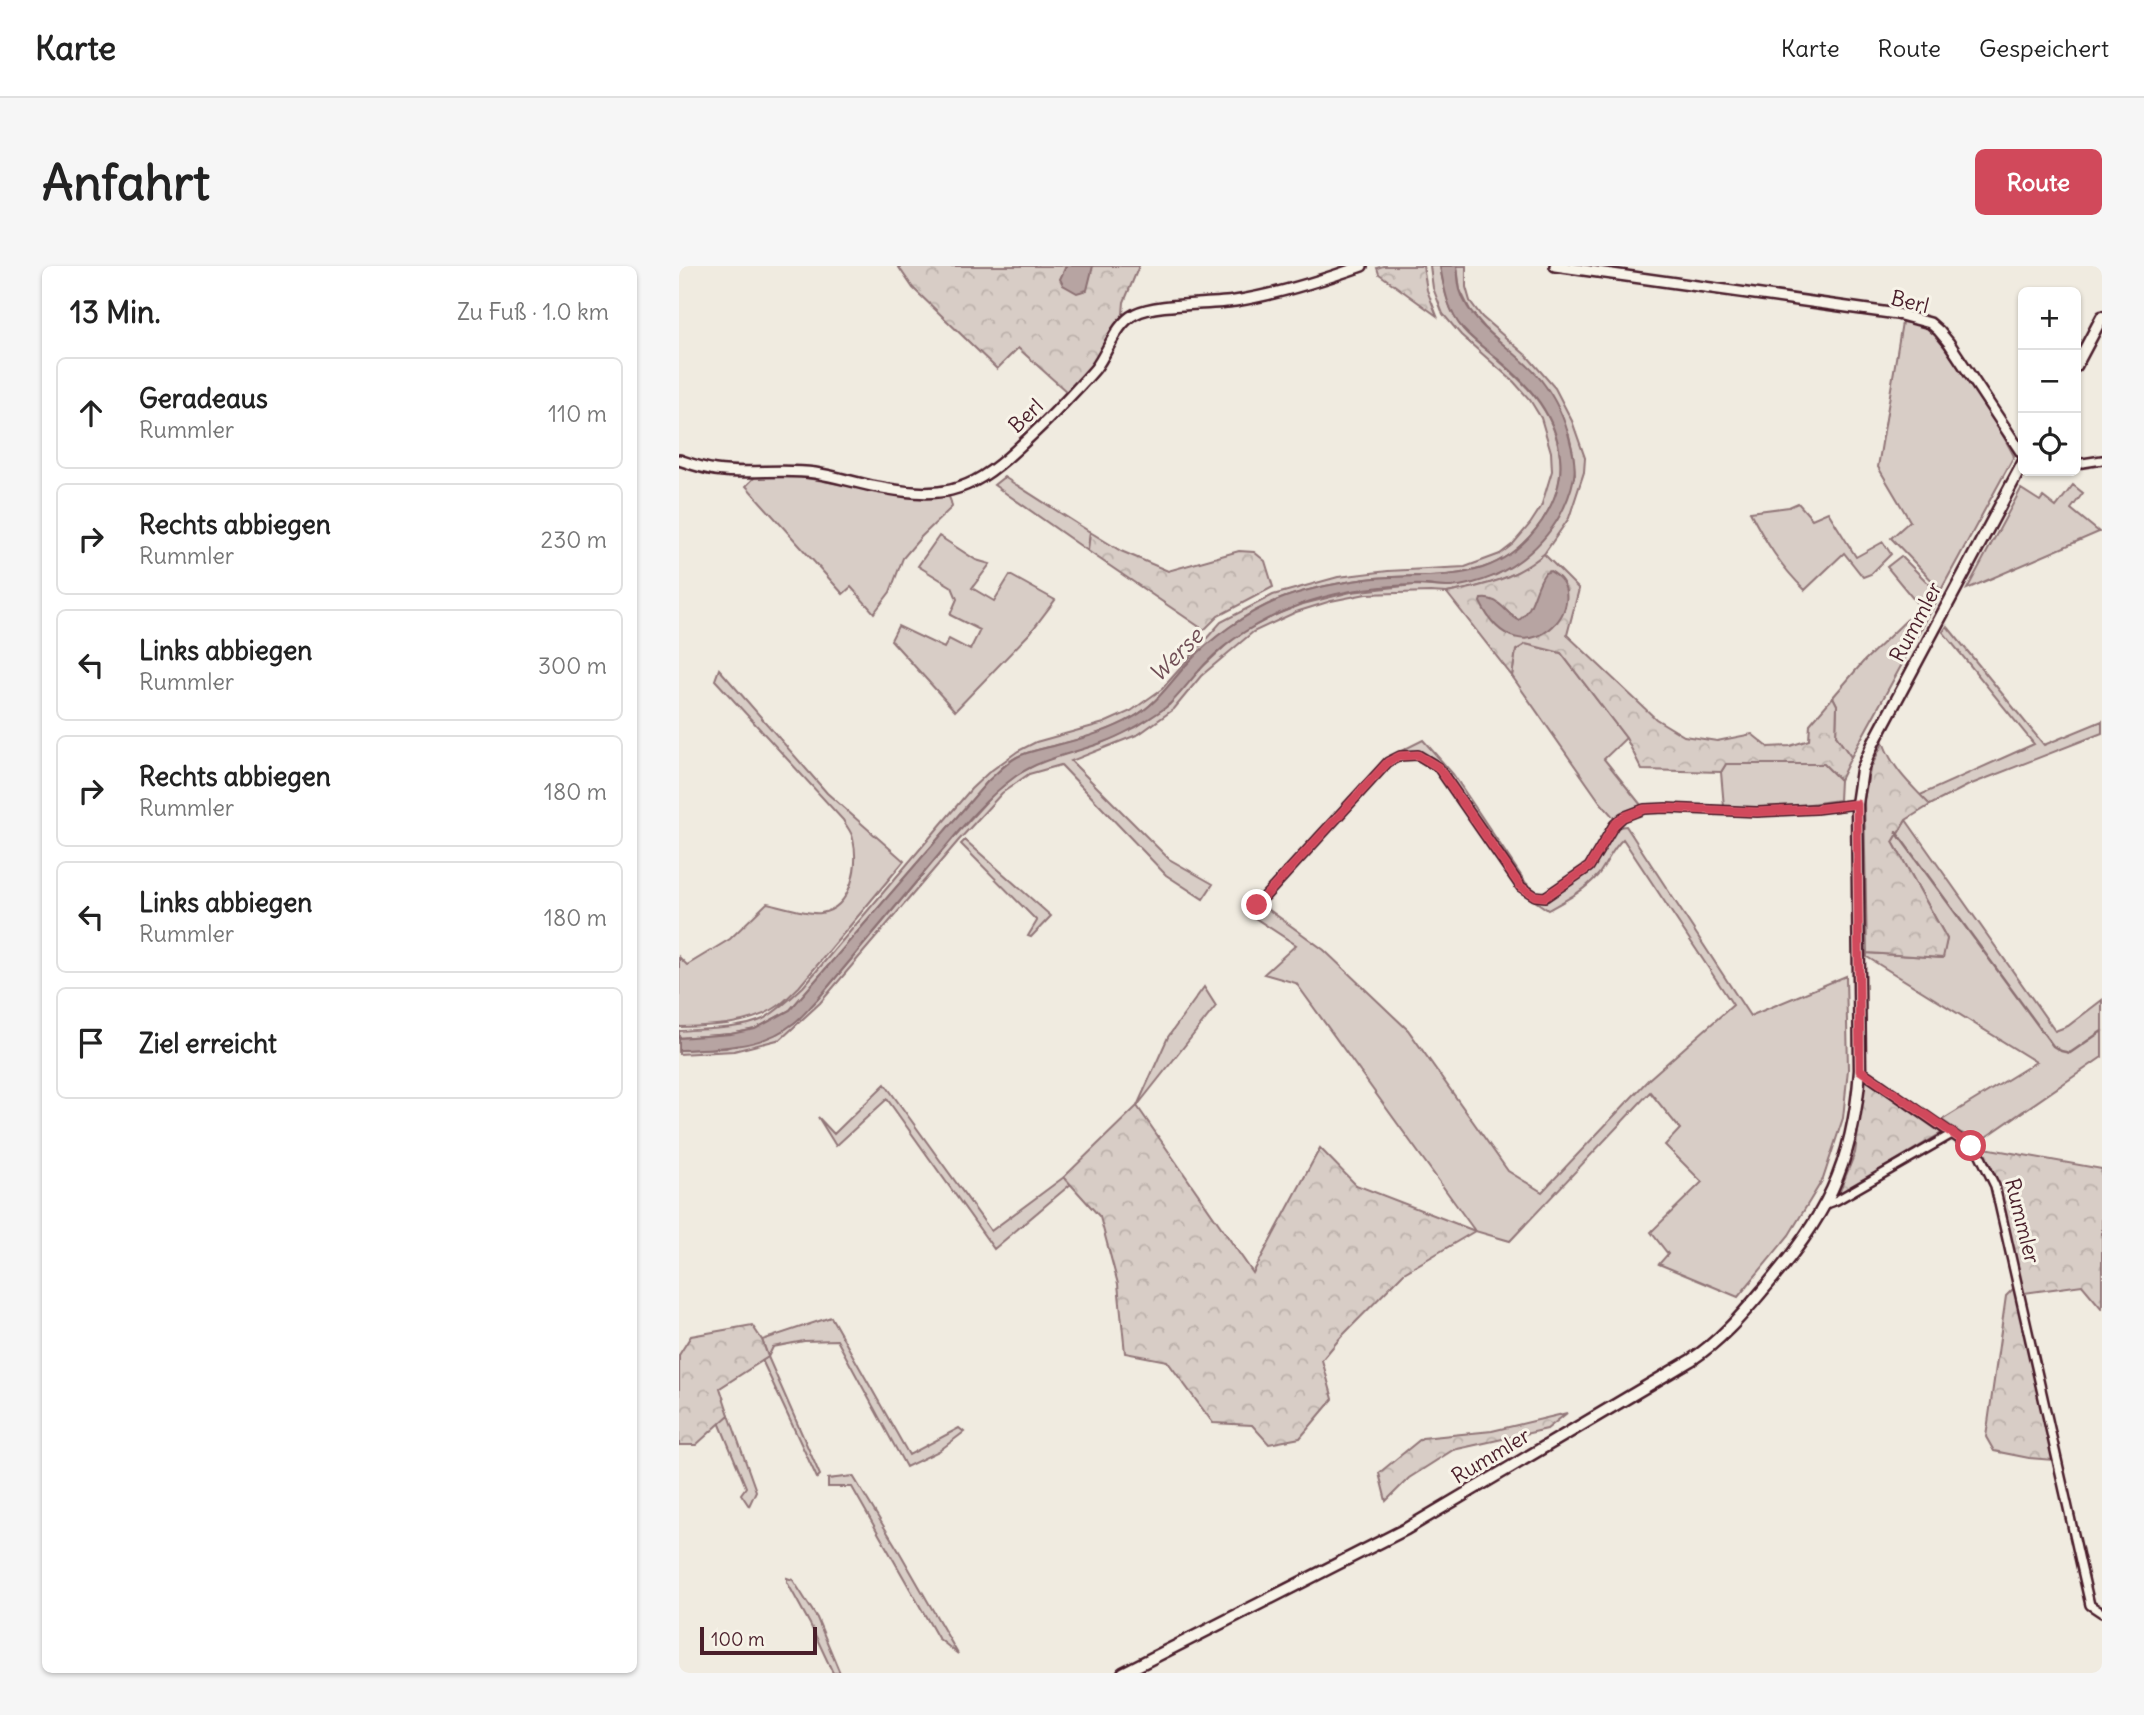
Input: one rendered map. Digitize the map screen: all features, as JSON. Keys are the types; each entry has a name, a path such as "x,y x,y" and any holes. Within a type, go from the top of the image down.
{"main road":[{"path":"2081,357 2102,317"},
{"name":"Rummler","path":"1123,1673 1406,1529 1705,1351 1733,1325 1807,1235 1826,1204 1841,1170 1854,1123 1860,1070 1857,804 1862,771 1873,744 2018,472"}],"street":[{"name":"Berl","path":"679,460 718,471 777,470 815,473 923,493 954,490 979,480 994,470 1042,426 1096,367 1121,325 1133,314 1147,309 1231,302 1276,294 1362,266"},
{"name":"Berl","path":"1555,266 1897,314 1930,323 1949,344 2018,448"},
{"path":"2081,463 2102,460"},
{"path":"1257,905 1354,797 1388,762 1400,756 1418,755 1438,767 1521,887 1535,896 1545,897 1589,867 1614,825 1623,817 1644,809 1757,812 1857,804"},
{"name":"Rummler","path":"1860,1070 1979,1153 1995,1186 2090,1605 2102,1613"},
{"path":"1826,1204 1952,1134"}],"green space":[{"path":"898,266 1139,266 1124,302 1123,314 1086,376 1068,393 1018,348 997,369 913,288"},
{"path":"1423,266 1427,290 1437,316 1379,274 1377,268"},
{"path":"1430,266 1440,266 1447,300 1459,323 1526,386 1552,425 1561,465 1557,490 1547,514 1524,543 1504,558 1484,568 1463,573 1366,579 1333,585 1288,596 1254,612 1207,644 1141,713 1105,731 1026,753 1005,765 988,781 790,1010 755,1029 731,1034 679,1038 679,1031 745,1025 763,1019 779,1009 803,987 971,789 988,773 1018,751 1036,742 1104,723 1131,711 1162,689 1221,622 1273,595 1338,577 1465,567 1500,554 1513,544 1541,507 1552,471 1551,452 1541,418 1514,382 1461,335 1443,314 1433,288"},
{"path":"1457,266 1466,266 1466,287 1470,301 1482,317 1528,357 1555,388 1572,421 1585,458 1584,472 1569,518 1544,554 1528,567 1498,581 1472,588 1447,593 1366,594 1296,612 1253,632 1201,676 1174,709 1139,734 1071,761 1169,859 1213,884 1203,899 1166,875 1061,765 1029,774 1002,793 820,1003 781,1039 734,1051 679,1054 679,1050 726,1048 794,1023 817,1000 995,792 1018,774 1042,761 1101,743 1136,727 1169,705 1197,672 1237,635 1303,604 1351,592 1414,585 1449,587 1496,575 1514,564 1575,475 1573,454 1569,435 1540,379 1485,328 1470,310 1460,290"},
{"path":"1902,322 1924,325 1935,333 1999,428 2014,456 1941,590 1891,538 1910,521 1878,467"},
{"path":"783,474 898,494 931,497 944,495 949,497 952,507 903,558 890,592 874,613 851,587 843,594 746,486 757,475"},
{"path":"1004,477 1090,532 1088,551 994,485"},
{"path":"2073,485 2083,493 2071,509 2099,532 1967,589 2021,489 2040,501 2043,497 2056,507"},
{"path":"1798,503 1812,519 1828,512 1856,557 1883,542 1891,554 1871,574 1863,577 1844,553 1805,590 1774,553 1750,512 1789,507"},
{"path":"1090,532 1121,551 1168,571 1239,551 1254,552 1265,561 1273,587 1218,616 1204,630 1088,551"},
{"path":"939,536 976,560 990,564 972,588 994,601 1010,575 1055,600 1030,633 955,711 891,640 898,626 944,648 949,639 970,650 980,630 950,615 957,599 952,587 918,566"},
{"path":"1544,554 1579,589 1567,635 1656,719 1684,736 1717,741 1752,734 1768,747 1790,746 1809,740 1810,724 1833,697 1837,705 1836,736 1851,757 1840,780 1824,764 1726,764 1721,772 1642,770 1626,738 1561,653 1526,644 1516,650 1512,676 1447,593 1498,580 1521,570"},
{"path":"1901,556 1940,595 1851,757 1836,736 1837,705 1833,697 1863,662 1920,607 1887,567"},
{"path":"1947,626 2044,745 2102,721 2102,733 1969,785 1930,805 1920,795 2034,744 1943,632"},
{"path":"1526,644 1561,653 1626,738 1604,759 1641,805 1614,818 1600,802 1512,676 1516,650"},
{"path":"719,669 827,793 904,861 799,987 781,1004 743,1021 679,1027 679,957 687,965 730,939 767,903 809,913 832,909 846,894 854,873 853,839 843,820 715,680"},
{"path":"1423,740 1453,774 1526,883 1536,891 1523,885 1437,762 1425,754 1399,752"},
{"path":"1883,742 1897,769 1930,805 1906,820 1893,842 1947,939 1943,958 1867,953 1864,799 1870,770"},
{"path":"1726,764 1824,764 1840,780 1839,800 1781,808 1724,807 1721,772"},
{"path":"1906,820 2055,1031 2068,1026 2102,1000 2102,1057 1980,1141 1961,1133 1942,1120 2036,1062 1867,957 1867,953 1942,958 1947,939 1893,842"},
{"path":"1626,826 1750,1016 1846,976 1848,1069 1843,1118 1823,1179 1789,1235 1738,1297 1659,1264 1668,1254 1651,1232 1702,1182 1665,1145 1680,1129 1650,1092 1510,1241 1475,1231 1296,983 1264,974 1296,945 1252,916 1261,904 1324,950 1408,1030 1508,1171 1542,1192 1649,1079 1733,1005 1623,839 1598,875 1581,890 1548,910 1535,901 1552,897 1593,866 1617,827"},
{"path":"965,840 1051,916 1031,937 1028,936 1037,921 961,844"},
{"path":"1204,987 1216,1006 1137,1106 1168,1037"},
{"path":"1865,1080 1943,1132 1838,1195 1855,1153"},
{"path":"885,1084 991,1231 1064,1177 1071,1184 994,1249 887,1099 836,1146 818,1117 834,1134"},
{"path":"1137,1106 1253,1273 1320,1148 1356,1185 1475,1231 1404,1273 1341,1337 1322,1360 1333,1399 1300,1438 1269,1444 1252,1425 1213,1423 1167,1361 1125,1353 1118,1284 1100,1217 1064,1177"},
{"path":"1979,1147 2102,1169 2102,1309 2082,1285 2017,1294 2053,1460 1994,1451 1986,1437 2006,1296 2020,1282 1997,1184"},
{"path":"831,1317 909,1455 959,1428 964,1432 939,1451 906,1467 837,1340 804,1341 773,1347 768,1357 820,1475 817,1478 762,1360 768,1356 762,1340"},
{"path":"752,1325 762,1340 768,1357 720,1388 729,1415 696,1445 679,1445 679,1355 691,1336"},
{"path":"1567,1413 1547,1429 1453,1450 1409,1478 1386,1501 1379,1473 1422,1438 1492,1431"},
{"path":"729,1415 756,1491 749,1506 741,1494 746,1487 719,1422"},
{"path":"853,1476 958,1654 938,1638 852,1487 828,1487 828,1479"},
{"path":"787,1578 793,1580 817,1618 840,1673 833,1673"}],"shaded area":[{"path":"1066,266 1093,266 1087,290 1077,293 1063,285 1060,279"},
{"path":"1440,266 1457,266 1459,287 1474,317 1541,380 1555,401 1568,433 1575,468 1568,498 1558,518 1530,552 1512,566 1472,583 1450,587 1422,585 1370,588 1341,593 1312,600 1257,624 1220,650 1174,700 1150,718 1110,740 1036,765 1003,786 969,820 817,1000 794,1023 781,1032 754,1042 679,1050 679,1038 731,1034 755,1029 790,1010 988,781 1005,765 1026,753 1105,731 1141,713 1197,654 1242,619 1278,600 1321,587 1366,579 1463,573 1484,568 1504,558 1524,543 1542,521 1557,490 1561,465 1558,441 1547,415 1531,391 1458,322 1447,300"},
{"path":"1550,571 1563,584 1566,600 1561,616 1549,629 1534,637 1515,637 1497,627 1480,602 1481,599 1493,600 1519,620 1528,610 1545,573"}],"waterway":[{"path":"1896,832 2053,1046 2070,1053 2102,1031"}],"route":[{"path":"1257,905 1388,762 1409,754 1427,759 1438,767 1521,887 1535,896 1545,897 1589,867 1614,825 1623,817 1644,809 1757,812 1857,804 1860,1070 1971,1146"}],"water label":[{"name":"Werse","path":"1176,655"}]}
